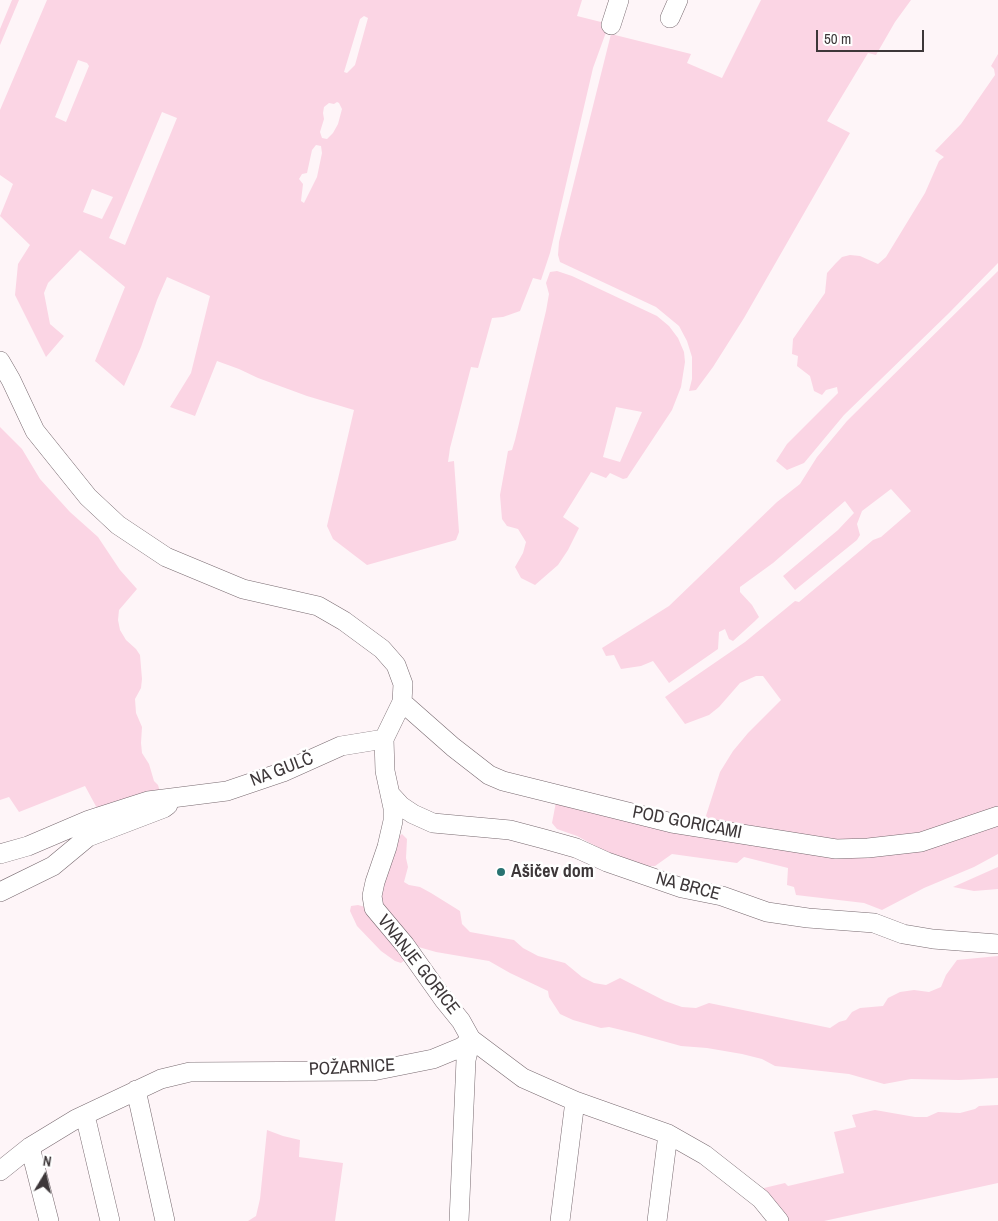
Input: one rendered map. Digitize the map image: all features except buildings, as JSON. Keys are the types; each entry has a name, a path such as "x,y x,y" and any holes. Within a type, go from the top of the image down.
{"street":[{"path":"611,25 619,0"},
{"path":"670,18 678,0"},
{"name":"VNANJE GORICE","path":"0,361 35,431 88,497 118,525 166,557 243,589 318,606 344,621 382,649 396,664 403,684 402,702 384,739 385,771 393,808 393,821 372,896 374,908 462,1021 472,1039 523,1078 575,1101 668,1134 705,1155 761,1199 779,1221"},
{"name":"POD GORICAMI","path":"402,702 453,748 489,775 672,823 836,849 868,848 921,842 998,816"},
{"name":"NA GULČ","path":"0,854 28,846 89,820 148,801 227,791 283,772 341,746 384,739"},
{"name":"NA BRCE","path":"390,794 401,806 433,823 510,830 544,839 576,848 607,862 682,888 722,896 767,912 874,924 903,934 932,939 998,944"},
{"name":"NA GULČ","path":"0,892 53,866 88,837 164,808 179,797"},
{"path":"459,1221 466,1060 472,1039"},
{"name":"POŽARNICE","path":"0,1170 30,1147 76,1119 161,1079 190,1072 373,1071 433,1059 462,1047 472,1039"},
{"path":"136,1090 165,1221"},
{"path":"560,1221 575,1101"},
{"path":"85,1115 110,1221"},
{"path":"657,1221 668,1134"},
{"path":"30,1147 49,1221"}],"shaded area":[{"path":"12,0 19,0 0,45 0,29"},
{"path":"47,0 582,0 577,16 609,24 593,68 550,253 541,280 533,278 520,311 503,317 492,318 478,368 471,367 448,462 454,461 459,532 456,540 367,565 333,539 327,526 354,410 307,396 217,361 195,416 170,407 191,373 210,296 167,277 141,347 124,386 95,361 125,287 80,250 48,283 44,293 50,324 64,336 46,357 15,295 18,264 30,245 0,216 13,184 0,175 0,110","holes":["364,16 368,18 355,65 347,73 344,72 360,19","78,60 87,63 89,66 66,122 55,117","337,102 342,109 338,124 327,139 322,138 320,132 324,119 324,107 329,103 334,104","162,112 177,118 125,245 109,238","316,145 321,146 322,153 317,177 304,203 301,201 303,184 299,179 302,174 307,173 312,150","92,189 113,197 102,219 83,212"]},
{"path":"761,0 911,0 895,22 876,55 868,53 827,121 850,133 744,318 696,390 689,391 692,379 692,357 687,341 679,326 656,307 560,262 558,255 559,242 611,34 691,54 687,63 722,78"},
{"path":"998,54 998,263 844,415 804,463 787,470 776,461 787,444 838,393 837,387 826,390 822,395 814,391 810,376 797,366 798,356 792,354 793,339 825,293 827,273 842,257 850,255 860,256 878,264 886,257 925,193 939,161 944,157 935,151 961,124 995,75 994,69 991,66"},
{"path":"557,271 572,276 657,316 669,326 678,338 684,352 685,362 681,387 672,410 627,478 623,479 610,473 606,478 591,472 563,517 579,528 558,565 535,585 521,578 515,567 523,553 526,542 518,529 507,526 502,519 500,495 508,451 512,450 515,440 546,311 549,294 546,283 550,272","holes":["616,407 642,412 620,462 603,457"]},
{"path":"998,271 998,812 916,836 843,844 704,822 720,772 733,751 781,700 763,676 756,676 740,683 719,707 709,715 685,724 665,697 745,642 795,601 799,602 911,511 891,489 862,511 857,524 860,535 857,540 795,590 783,576 838,530 854,513 845,501 773,563 740,587 740,592 752,605 759,617 733,641 729,639 725,629 719,632 718,649 669,683 653,661 641,666 621,669 614,655 606,656 602,648 669,606 777,502 800,484 817,457 847,421"},
{"path":"0,427 22,449 40,479 70,512 98,537 120,570 137,589 119,610 118,620 120,630 126,640 140,655 142,679 141,688 135,699 136,713 142,727 142,753 149,764 154,781 158,785 160,792 98,810 85,786 19,812 9,797 0,800"},
{"path":"556,802 666,831 729,839 818,854 998,822 998,854 974,867 924,888 882,910 864,903 796,895 794,887 787,885 788,868 744,857 737,863 672,854 655,866 638,866 616,857 577,836 557,829 552,823"},
{"path":"402,834 407,839 406,858 408,867 404,882 420,887 460,911 462,924 470,932 514,940 523,948 538,956 565,963 582,977 594,983 606,985 620,978 665,1001 682,1007 696,1008 709,1003 830,1028 846,1020 852,1012 860,1008 883,1006 888,998 900,992 914,990 929,992 941,987 946,975 957,960 998,956 998,1078 959,1080 911,1079 884,1084 849,1074 775,1066 762,1059 742,1054 681,1046 634,1033 609,1027 601,1028 573,1020 560,1014 549,997 548,991 489,961 436,952 415,946 381,905 382,884 398,837"},
{"path":"998,867 998,889 974,891 953,887"},
{"path":"351,906 365,907 405,960 401,963 395,961 381,951 357,926 350,911"},
{"path":"998,1105 998,1183 824,1221 785,1221 763,1193 764,1188 785,1183 788,1186 844,1173 834,1132 856,1127 852,1115 875,1110 915,1117 927,1117 938,1112 960,1113 979,1106"},
{"path":"267,1130 300,1140 299,1157 343,1163 335,1221 248,1221 256,1216 260,1199"}],"place":[{"name":"Ašičev dom","path":"501,872"}]}
